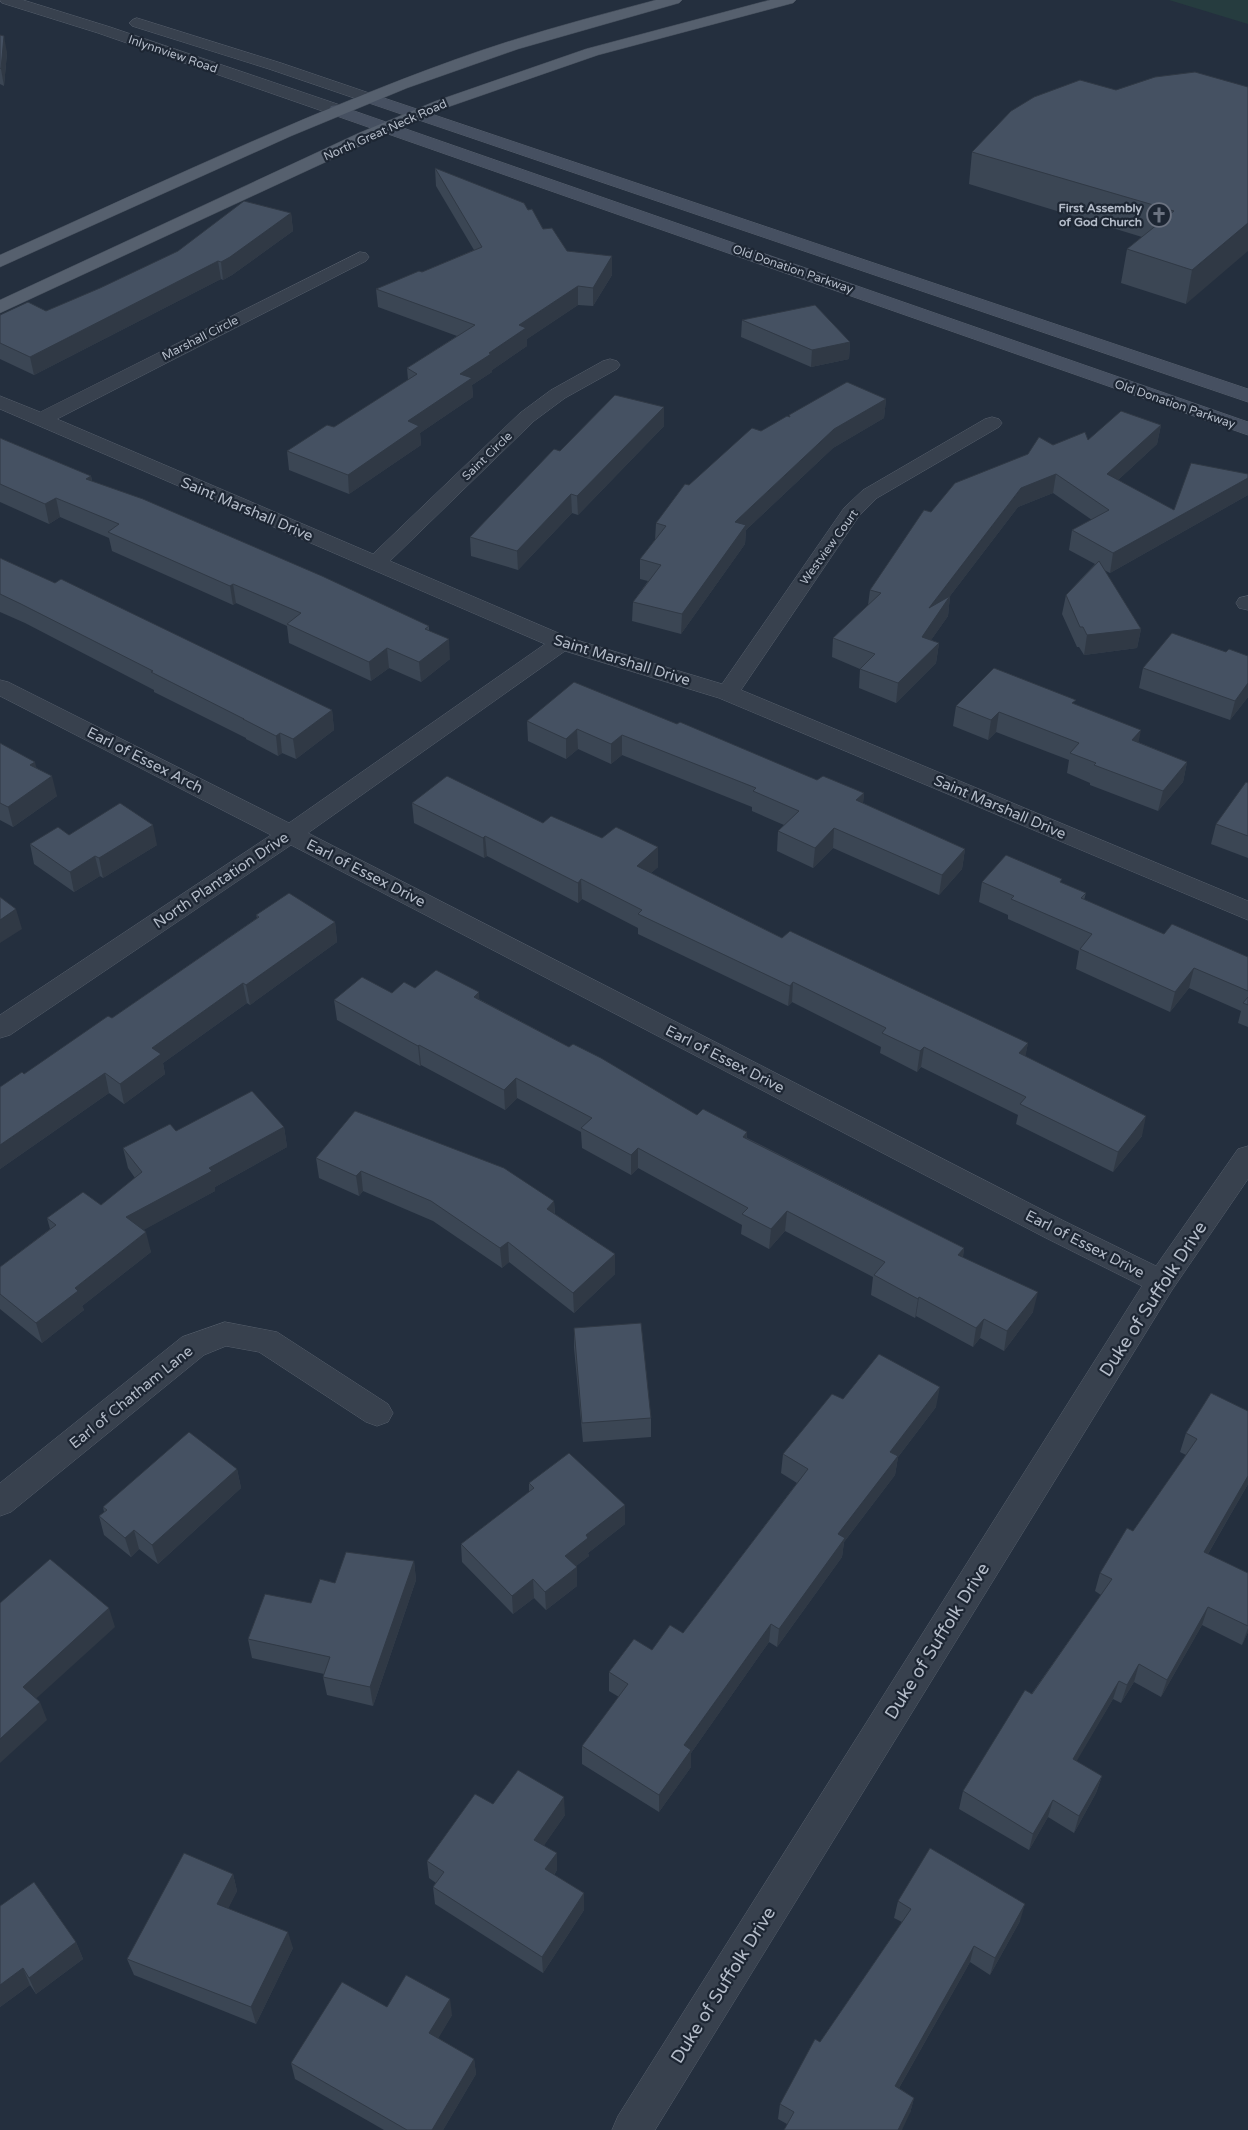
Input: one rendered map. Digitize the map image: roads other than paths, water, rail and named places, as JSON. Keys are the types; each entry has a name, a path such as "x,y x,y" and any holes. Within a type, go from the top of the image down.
{"main road":[{"path":"0,262 337,110 462,62 521,43 674,0"},
{"name":"North Great Neck Road","path":"0,307 417,114 496,84 592,52 788,0"}],"street":[{"name":"Inlynnview Road","path":"7,0 104,30 337,110"},
{"name":"Inlynnview Road","path":"119,18 249,57 369,98"},
{"name":"Old Donation Parkway","path":"369,98 1248,396"},
{"name":"Old Donation Parkway","path":"337,110 1248,429"},
{"name":"Marshall Circle","path":"40,420 360,257"},
{"name":"Saint Circle","path":"376,563 527,417 558,394 610,365"},
{"name":"Saint Marshall Drive","path":"0,402 562,643 727,693 1248,911"},
{"name":"Westview Court","path":"727,693 851,512 870,494 992,423"},
{"name":"North Plantation Drive","path":"0,1028 290,834 562,643"},
{"name":"Earl of Essex Arch","path":"0,687 290,834"},
{"name":"Earl of Essex Drive","path":"290,834 1036,1220 1161,1282"},
{"name":"Duke of Suffolk Drive","path":"632,2130 1161,1282 1248,1157"},
{"name":"Earl of Chatham Lane","path":"0,1502 193,1346 225,1334 266,1342 377,1413"}],"place":[{"name":"First Assembly of God Church","path":"1159,215"}]}
